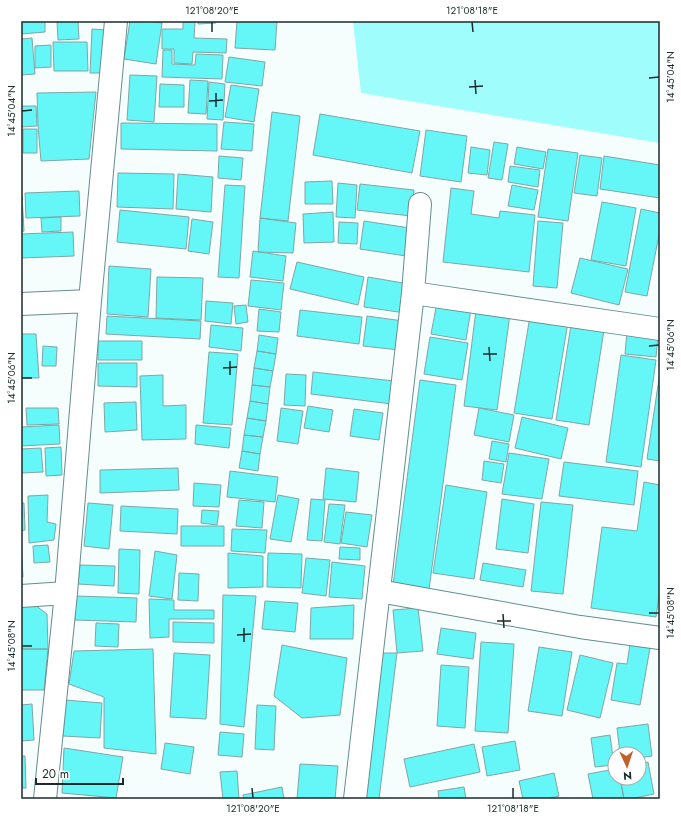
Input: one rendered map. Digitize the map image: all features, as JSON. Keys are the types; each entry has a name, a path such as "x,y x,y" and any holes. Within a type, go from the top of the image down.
{"street":[{"path":"45,799 66,593 90,301 116,21"},
{"path":"354,799 413,293 420,204"},
{"path":"413,293 660,329"},
{"path":"21,304 90,301"},
{"path":"379,591 580,627 660,638"},
{"path":"21,596 66,593"}],"shaded area":[{"path":"353,21 660,21 660,143 361,93"}],"building":[{"path":"21,21 45,21 45,32 21,34"},
{"path":"57,21 78,21 79,39 58,40"},
{"path":"130,21 162,23 156,64 124,59"},
{"path":"198,21 216,21 216,23 198,24"},
{"path":"237,21 277,21 275,50 235,48"},
{"path":"183,22 195,22 194,38 227,39 226,53 193,52 192,64 174,63 174,49 162,49 162,29 183,29"},
{"path":"92,29 107,30 105,73 90,73"},
{"path":"32,38 35,74 21,75 21,39"},
{"path":"53,42 87,42 88,71 54,71"},
{"path":"51,45 51,67 35,68 35,46"},
{"path":"163,50 172,50 172,64 195,65 196,54 223,55 222,79 162,77"},
{"path":"229,57 265,62 262,86 225,82"},
{"path":"130,75 157,76 154,122 127,120"},
{"path":"190,80 208,81 206,114 188,113"},
{"path":"209,82 225,84 223,120 207,119"},
{"path":"160,84 184,85 184,107 159,107"},
{"path":"231,85 259,89 254,122 225,117"},
{"path":"96,92 89,159 41,161 37,93"},
{"path":"21,106 36,106 37,126 21,127"},
{"path":"272,112 300,116 288,221 260,218"},
{"path":"320,114 420,131 412,173 313,155"},
{"path":"224,122 254,124 252,151 221,149"},
{"path":"121,123 217,124 217,151 121,149"},
{"path":"23,129 37,129 37,153 23,153"},
{"path":"426,130 467,136 461,182 420,176"},
{"path":"494,142 508,144 502,180 488,178"},
{"path":"471,147 490,150 487,175 468,173"},
{"path":"517,147 546,152 543,169 514,164"},
{"path":"548,149 578,153 568,221 538,217"},
{"path":"580,155 602,158 597,196 574,193"},
{"path":"219,156 243,158 241,180 218,178"},
{"path":"604,156 660,165 660,198 600,189"},
{"path":"510,166 540,170 538,187 508,182"},
{"path":"118,173 174,174 173,209 117,207"},
{"path":"178,174 213,177 211,212 176,209"},
{"path":"332,181 333,204 305,204 305,182"},
{"path":"338,183 357,185 355,218 336,217"},
{"path":"360,184 414,190 411,216 357,210"},
{"path":"225,185 245,186 239,278 218,277"},
{"path":"512,185 538,190 534,210 508,206"},
{"path":"451,188 474,191 471,214 499,218 500,211 535,215 529,272 443,262"},
{"path":"79,191 80,216 26,218 25,193"},
{"path":"21,195 24,231 21,232"},
{"path":"602,202 636,208 626,266 591,260"},
{"path":"641,209 660,213 660,230 647,296 625,292"},
{"path":"120,210 189,217 186,249 117,242"},
{"path":"333,212 334,242 304,243 303,214"},
{"path":"61,217 61,231 42,232 41,218"},
{"path":"260,218 296,223 293,253 258,252"},
{"path":"192,219 213,222 209,254 188,251"},
{"path":"364,221 410,228 406,256 360,249"},
{"path":"538,221 563,223 557,288 533,286"},
{"path":"339,222 358,223 357,244 338,243"},
{"path":"73,232 74,256 21,258 21,234"},
{"path":"253,251 286,256 283,281 250,277"},
{"path":"580,258 628,269 619,305 571,293"},
{"path":"297,262 364,277 358,305 290,289"},
{"path":"109,266 151,269 148,317 107,314"},
{"path":"157,277 203,278 201,320 156,318"},
{"path":"368,277 409,284 405,313 364,307"},
{"path":"251,280 284,283 281,310 248,306"},
{"path":"438,297 472,303 466,340 431,334"},
{"path":"206,301 233,303 231,324 205,321"},
{"path":"246,305 248,322 236,324 234,306"},
{"path":"259,309 281,312 279,332 257,331"},
{"path":"300,310 362,317 359,344 297,336"},
{"path":"476,310 510,314 497,410 464,406"},
{"path":"107,316 201,321 200,339 106,334"},
{"path":"367,316 403,321 399,350 363,346"},
{"path":"530,316 568,322 552,419 514,413"},
{"path":"211,325 243,328 241,351 209,347"},
{"path":"571,325 604,330 589,425 556,420"},
{"path":"627,332 658,335 656,357 625,354"},
{"path":"21,334 36,334 39,378 21,378"},
{"path":"259,335 278,338 276,354 257,351"},
{"path":"430,337 468,343 462,380 424,374"},
{"path":"98,341 142,341 142,360 98,360"},
{"path":"43,346 57,347 56,366 42,366"},
{"path":"257,351 276,354 273,371 254,368"},
{"path":"209,352 238,354 232,425 203,423"},
{"path":"621,355 656,360 641,467 606,462"},
{"path":"98,363 137,363 137,387 98,386"},
{"path":"254,368 273,371 270,387 252,385"},
{"path":"313,372 394,381 392,404 311,394"},
{"path":"660,372 660,461 647,459"},
{"path":"286,374 306,375 305,406 284,405"},
{"path":"163,375 163,406 186,405 186,439 142,440 140,376"},
{"path":"420,380 456,385 429,590 393,585"},
{"path":"252,385 270,387 268,404 250,401"},
{"path":"250,401 268,404 266,421 247,418"},
{"path":"136,402 137,430 105,432 104,403"},
{"path":"308,406 333,410 329,432 304,428"},
{"path":"26,408 58,408 59,424 27,425"},
{"path":"281,408 303,411 298,444 277,441"},
{"path":"479,408 514,415 509,442 474,435"},
{"path":"354,409 383,413 379,440 350,436"},
{"path":"522,417 568,428 561,459 515,448"},
{"path":"247,418 266,421 263,437 244,435"},
{"path":"59,425 60,444 21,446 21,427"},
{"path":"196,425 231,428 229,448 195,444"},
{"path":"244,435 263,437 260,454 242,451"},
{"path":"492,441 509,444 506,462 489,459"},
{"path":"61,447 62,475 46,476 45,448"},
{"path":"41,448 43,472 21,473 21,449"},
{"path":"242,451 260,454 258,471 239,468"},
{"path":"509,453 549,459 542,499 502,494"},
{"path":"484,461 504,464 501,483 482,480"},
{"path":"564,462 638,471 634,505 559,496"},
{"path":"178,468 179,490 100,493 100,470"},
{"path":"326,468 359,472 356,502 323,499"},
{"path":"230,471 278,477 275,502 227,497"},
{"path":"644,482 660,485 660,588 656,617 591,608 602,527 637,531"},
{"path":"194,483 221,485 219,507 193,506"},
{"path":"446,485 487,492 474,579 433,573"},
{"path":"48,495 47,522 56,524 54,540 29,543 28,496"},
{"path":"278,495 299,499 291,542 270,539"},
{"path":"311,499 325,500 322,541 307,540"},
{"path":"502,499 534,504 528,553 496,549"},
{"path":"239,500 264,502 262,528 236,526"},
{"path":"541,502 573,505 563,594 531,591"},
{"path":"21,503 24,503 25,530 21,531"},
{"path":"88,503 113,505 109,549 84,546"},
{"path":"329,504 345,505 340,544 324,542"},
{"path":"121,506 178,509 177,534 120,531"},
{"path":"202,510 219,511 217,525 201,523"},
{"path":"346,512 372,515 367,547 341,543"},
{"path":"181,526 224,526 224,546 181,546"},
{"path":"232,529 267,530 265,553 231,551"},
{"path":"21,541 23,577 21,577"},
{"path":"48,545 50,562 34,563 33,546"},
{"path":"340,547 360,548 360,560 339,559"},
{"path":"119,549 140,550 139,594 118,593"},
{"path":"155,551 177,555 172,599 149,596"},
{"path":"228,553 263,556 263,587 228,588"},
{"path":"268,553 302,554 301,588 267,587"},
{"path":"306,558 330,560 326,596 302,593"},
{"path":"332,562 365,566 362,599 329,597"},
{"path":"483,563 526,570 523,587 480,580"},
{"path":"80,565 115,566 114,586 78,584"},
{"path":"179,573 199,574 198,601 178,600"},
{"path":"223,595 256,596 244,727 220,724"},
{"path":"76,596 137,598 136,622 75,620"},
{"path":"149,599 174,600 174,610 214,610 214,619 169,619 169,637 150,638"},
{"path":"265,601 298,603 295,632 262,629"},
{"path":"21,602 31,602 47,614 48,649 21,649"},
{"path":"354,605 353,639 310,639 311,608"},
{"path":"418,608 423,651 397,653 393,610"},
{"path":"173,622 214,623 214,643 173,642"},
{"path":"96,623 119,624 118,647 95,646"},
{"path":"441,628 476,633 473,659 437,654"},
{"path":"481,642 514,644 508,733 475,731"},
{"path":"630,644 650,648 640,705 611,700 617,663 627,664"},
{"path":"282,645 347,658 340,715 302,718 274,696"},
{"path":"539,647 572,652 562,716 528,711"},
{"path":"21,649 48,649 44,690 21,690"},
{"path":"153,649 156,754 104,748 104,697 69,684 74,651"},
{"path":"174,653 210,655 206,719 170,717"},
{"path":"375,653 397,653 379,799 357,799"},
{"path":"580,655 613,663 600,718 567,710"},
{"path":"441,665 469,667 465,728 437,726"},
{"path":"65,700 102,703 100,738 63,736"},
{"path":"32,704 34,740 21,741 21,705"},
{"path":"257,705 276,706 274,750 255,749"},
{"path":"648,724 652,756 647,757 647,746 619,746 617,728"},
{"path":"220,732 244,734 242,757 218,755"},
{"path":"610,735 611,746 607,746 607,766 595,767 591,738"},
{"path":"515,741 520,770 487,776 482,747"},
{"path":"165,743 194,747 190,774 161,769"},
{"path":"474,744 480,772 410,787 404,759"},
{"path":"64,748 123,757 116,798 62,793"},
{"path":"21,756 25,756 26,788 21,788"},
{"path":"647,762 654,794 624,799 622,786 647,786"},
{"path":"300,764 338,766 335,799 297,799"},
{"path":"607,770 607,786 622,786 624,799 593,799 588,774"},
{"path":"237,771 239,799 223,799 220,772"},
{"path":"554,773 559,796 546,799 523,799 519,781"},
{"path":"282,787 284,799 244,799 243,795"},
{"path":"464,787 466,799 439,799 438,791"}]}
